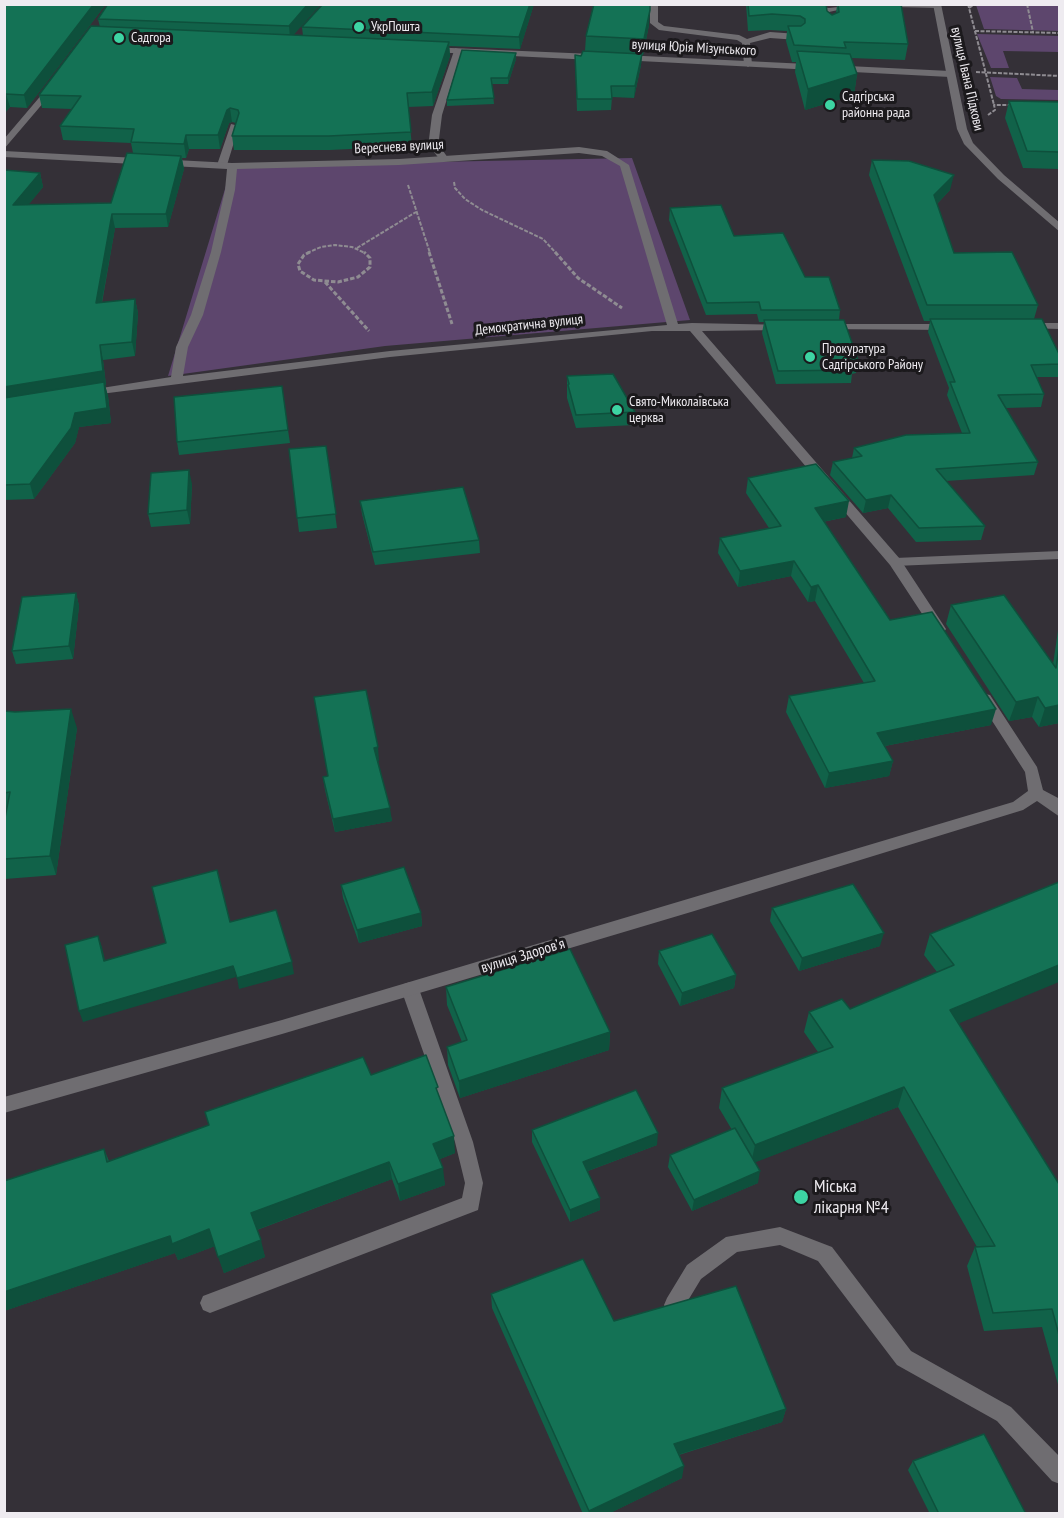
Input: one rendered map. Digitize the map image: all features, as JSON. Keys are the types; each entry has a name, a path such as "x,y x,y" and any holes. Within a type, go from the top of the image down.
{"street":[{"path":"654,4 656,26 739,38 746,42 770,35 798,37"},
{"path":"800,4 806,8 830,13 861,4"},
{"path":"895,5 937,5"},
{"name":"вулиця Івана Підкови","path":"937,5 962,129 969,144 1001,177 1059,229"},
{"path":"746,42 748,64"},
{"name":"вулиця Юрія Мізунського","path":"423,49 949,72"},
{"path":"447,158 436,148 434,139 437,115 458,50"},
{"path":"4,146 56,82"},
{"path":"176,380 182,347 196,315 216,252 230,190 227,165 234,126"},
{"name":"Вереснева вулиця","path":"4,154 227,165 399,162 579,150 604,153 624,165 673,327"},
{"path":"692,326 895,562 947,642"},
{"name":"Демократична вулиця","path":"73,397 176,380 390,354 652,328 692,326 958,327"},
{"path":"1015,326 1059,326"},
{"path":"895,562 1059,555"},
{"path":"980,691 1032,771 1036,793 1054,804 1059,811"},
{"name":"вулиця Здоровʼя","path":"4,1105 410,989 1018,806 1036,793"},
{"path":"210,1303 471,1204 474,1183 464,1142 410,989"},
{"path":"674,1305 694,1272 733,1243 780,1236 825,1254 904,1358 1004,1414 1059,1473"}],"path":[{"path":"975,4 968,6 995,110 988,114 989,122"},
{"path":"1027,4 1033,32"},
{"path":"975,31 1059,33"},
{"path":"949,72 1059,76"},
{"path":"994,105 1016,105"},
{"path":"447,158 455,188 465,199 482,210 543,239 578,278 652,328"},
{"path":"399,162 451,318 456,347"},
{"path":"357,248 416,212"},
{"path":"340,245 357,248 370,258 370,267 366,272 349,280 326,282 309,278 302,273 298,267 301,258 321,247 340,245"},
{"path":"326,282 390,354"}],"shaded area":[{"path":"976,5 1059,5 1059,31 984,29"},
{"path":"977,34 1059,36 1059,52 1003,51 1009,68 991,68"},
{"path":"990,77 1017,78 1022,89 1059,90 1059,100 1001,99 996,96"},
{"path":"632,158 690,320 385,346 168,376 232,166"}],"building":[{"path":"4,4 94,4 24,95 6,94 4,97"},
{"path":"108,4 308,4 289,26 98,19"},
{"path":"323,4 530,4 519,37 302,27"},
{"path":"594,4 650,4 644,39 586,36"},
{"path":"748,4 826,4 827,11 832,15 839,12 838,4 901,4 908,44 844,42 846,48 794,45 788,26 801,26 805,23 805,19 800,16 772,14 749,16"},
{"path":"91,26 449,42 432,92 407,93 411,132 329,136 232,136 239,113 238,110 230,108 227,110 218,135 186,135 184,144 131,142 134,129 60,126 81,96 39,95"},
{"path":"462,50 516,53 508,78 491,78 494,98 447,100"},
{"path":"583,51 642,54 635,86 611,86 612,99 577,99 575,55 581,56"},
{"path":"797,51 850,54 857,74 808,89"},
{"path":"1009,101 1059,102 1059,152 1027,151"},
{"path":"127,153 181,156 166,214 112,214 96,303 135,299 132,342 100,345 103,371 4,387 4,170 40,173 13,205 111,203"},
{"path":"872,160 909,161 954,175 934,195 954,253 1012,252 1038,305 927,305"},
{"path":"721,205 734,236 783,233 805,277 829,277 840,310 761,310 759,302 707,303 670,208"},
{"path":"930,319 1042,319 1059,354 1059,364 1031,365 1044,394 998,395 1038,462 936,469 985,526 919,528 891,495 866,500 833,462 862,456 854,448 906,435 970,433 950,382 955,382"},
{"path":"764,320 844,320 858,360 850,361 853,370 778,371"},
{"path":"613,374 635,412 576,415 567,376"},
{"path":"104,382 107,408 75,413 71,428 30,484 4,485 4,398"},
{"path":"282,386 288,430 177,442 174,397"},
{"path":"326,446 336,514 297,518 289,449"},
{"path":"816,464 849,501 815,508 890,620 932,612 996,709 877,733 893,761 829,773 789,696 875,681 818,585 811,587 794,561 740,571 720,538 781,526 748,478"},
{"path":"189,470 187,510 148,514 151,473"},
{"path":"463,487 479,540 373,552 360,501"},
{"path":"76,593 69,646 12,651 22,597"},
{"path":"1004,595 1056,668 1059,647 1059,705 1045,708 1038,697 1016,702 951,605"},
{"path":"366,690 378,747 374,748 390,808 333,819 323,777 328,776 314,697"},
{"path":"71,709 50,856 4,859 4,823 10,792 4,793 4,711"},
{"path":"404,867 421,913 357,930 341,885"},
{"path":"217,870 230,922 276,910 292,962 237,978 233,966 79,1011 65,945 98,936 104,961 166,943 152,887"},
{"path":"1059,882 1059,965 950,1010 1059,1184 1059,1335 1052,1309 993,1313 975,1247 995,1246 904,1087 755,1145 722,1088 833,1047 809,1012 842,999 850,1009 954,965 930,934"},
{"path":"853,884 884,933 802,958 772,908"},
{"path":"712,934 736,975 682,993 659,951"},
{"path":"570,949 610,1032 459,1081 447,1047 467,1040 446,987"},
{"path":"426,1055 454,1136 433,1144 443,1168 398,1184 389,1162 251,1213 261,1240 218,1257 209,1229 172,1244 170,1236 4,1292 4,1181 104,1149 107,1162 209,1125 205,1112 363,1057 371,1075"},
{"path":"636,1090 658,1133 583,1162 600,1198 570,1210 532,1130"},
{"path":"735,1128 760,1171 694,1200 670,1155"},
{"path":"583,1259 614,1321 736,1286 786,1409 674,1444 684,1466 589,1511 491,1294"},
{"path":"984,1434 1026,1514 939,1514 913,1461"}],"place":[{"name":"УкрПошта","path":"359,27"},
{"name":"Садгора","path":"119,38"},
{"name":"Садгірська районна рада","path":"830,105"},
{"name":"Прокуратура Садгірського Району","path":"810,357"},
{"name":"Свято-Миколаївська церква","path":"617,410"},
{"name":"Міська лікарня №4","path":"801,1197"}]}
